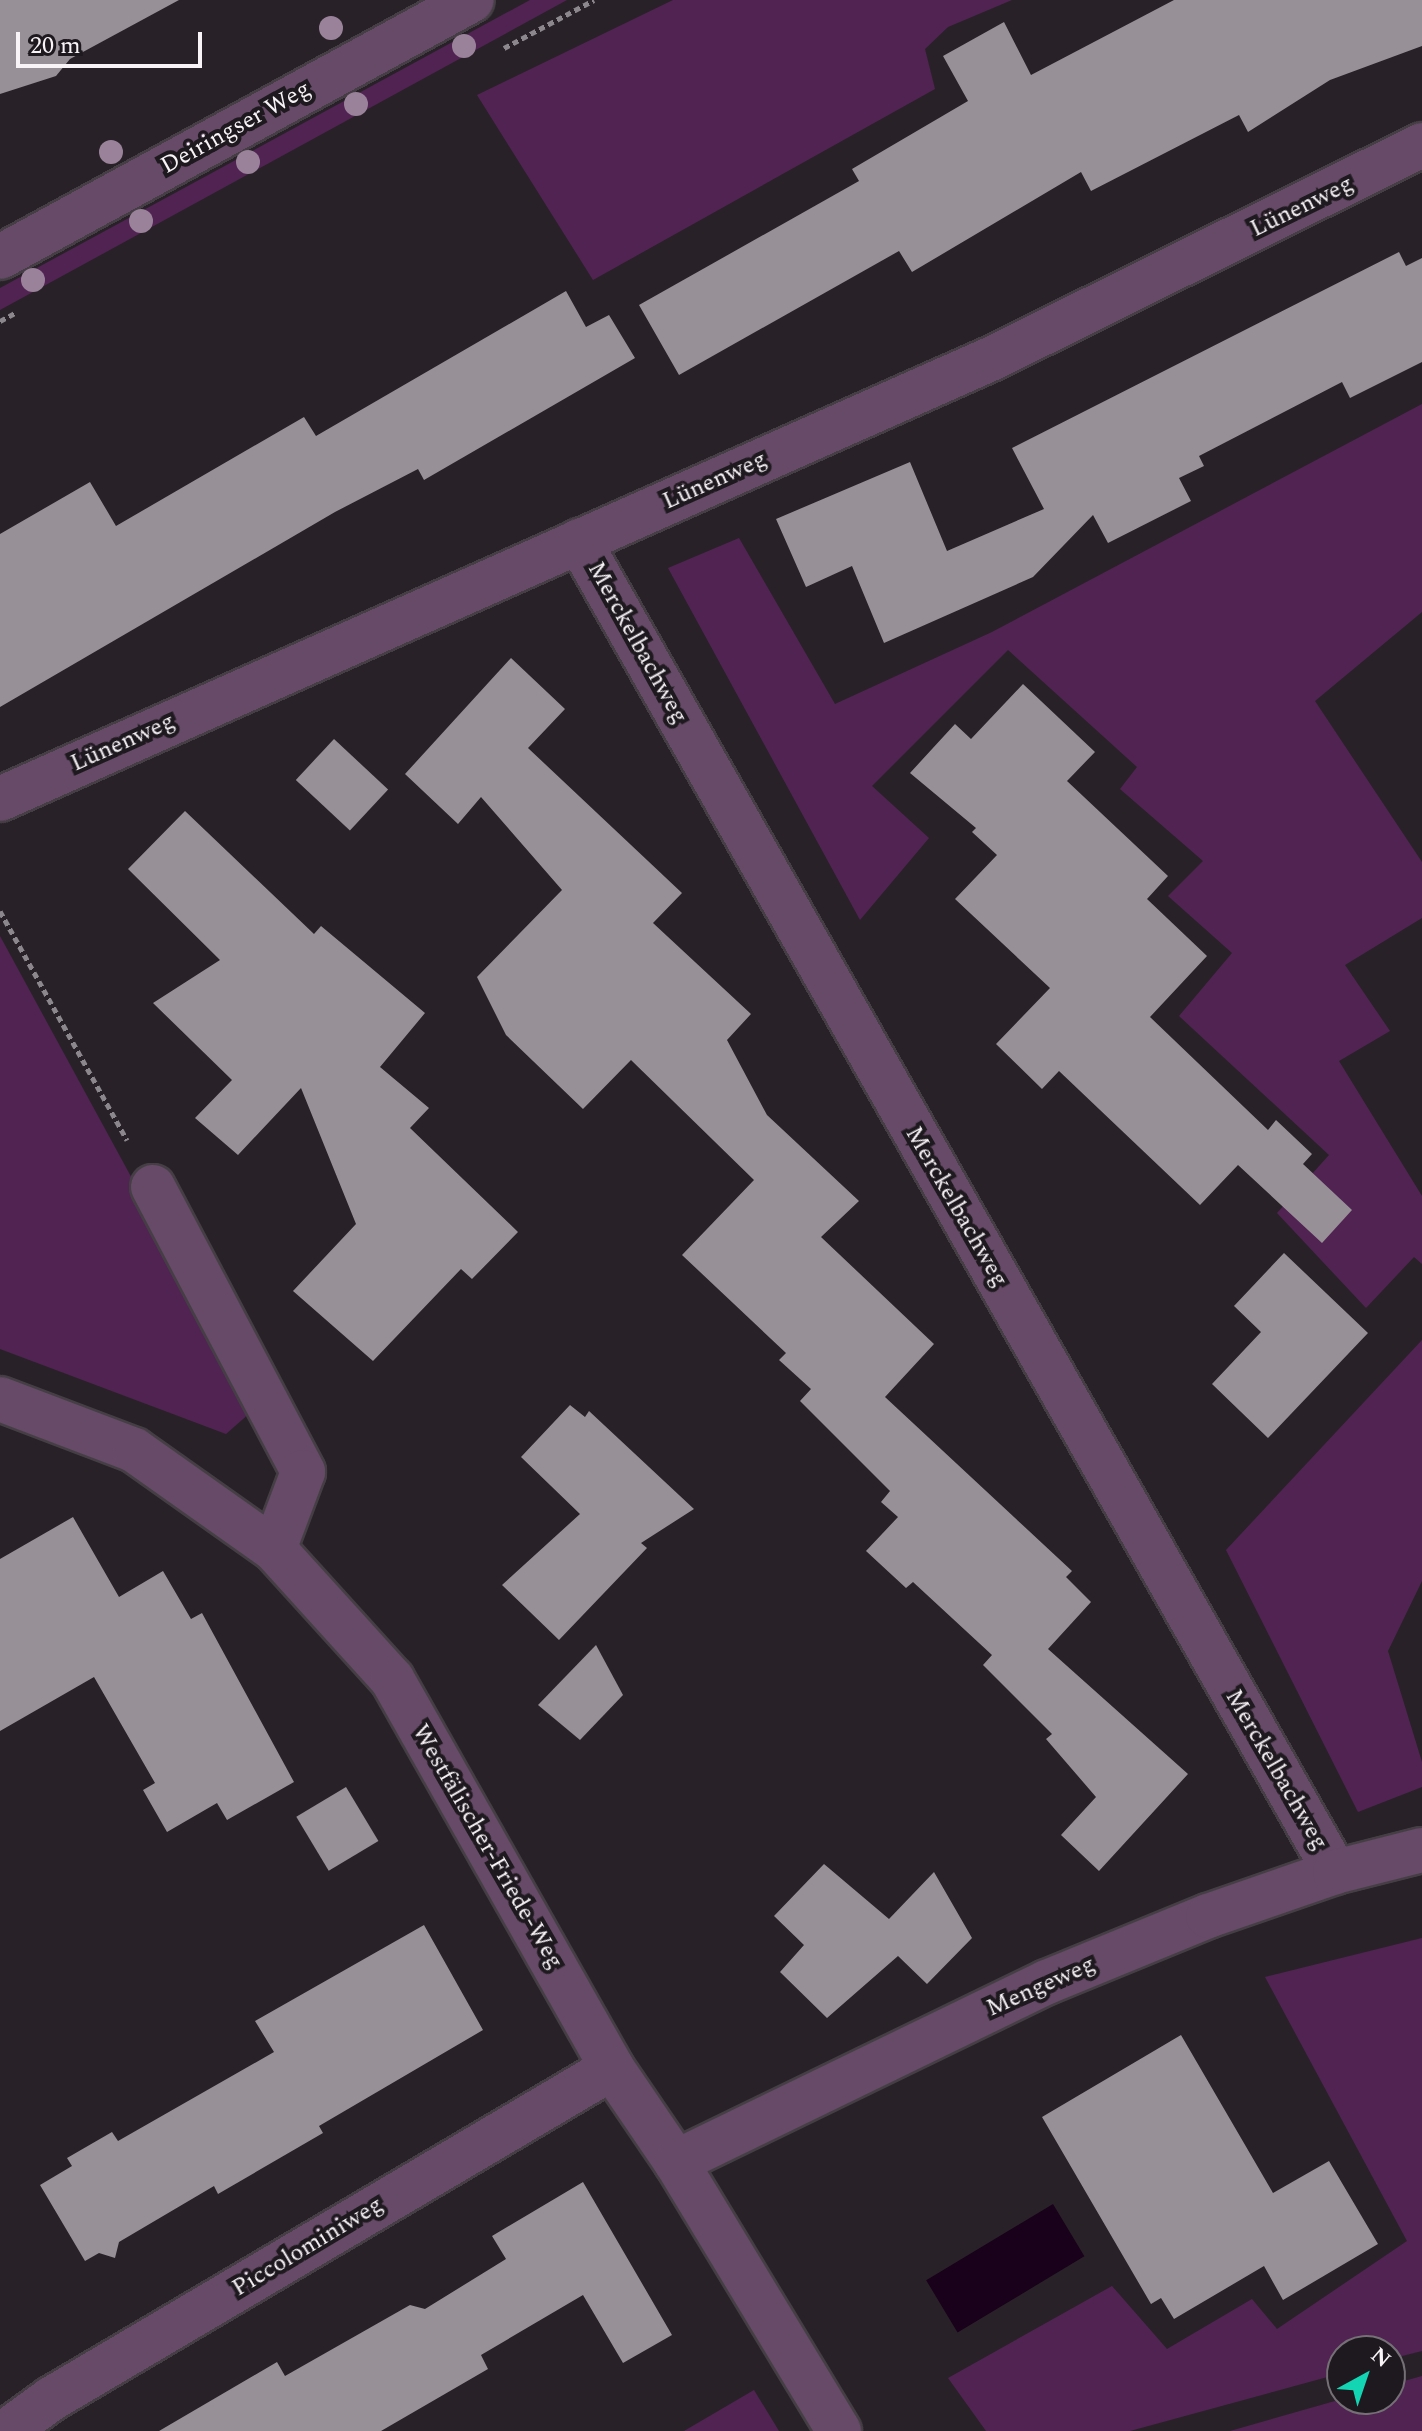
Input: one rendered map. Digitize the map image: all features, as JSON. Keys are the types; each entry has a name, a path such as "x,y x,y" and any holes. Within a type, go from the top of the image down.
{"street":[{"name":"Deiringser Weg","path":"0,257 472,0"},
{"name":"Lünenweg","path":"0,799 993,358 1422,145"},
{"name":"Merckelbachweg","path":"579,541 1335,1872"},
{"path":"153,1187 303,1472 274,1549"},
{"name":"Westfälischer-Friede-Weg","path":"0,1399 134,1450 274,1549 392,1679 612,2068 676,2162 839,2431"},
{"name":"Mengeweg","path":"676,2162 1047,1982 1335,1872 1422,1850"},
{"name":"Piccolominiweg","path":"7,2431 65,2391 612,2068"}],"path":[{"path":"0,911 153,1187"}],"shaded area":[{"path":"530,0 567,0 0,310 0,288"},
{"path":"673,0 1012,0 948,27 925,49 935,89 593,280 477,95"},
{"path":"1422,404 1422,612 1315,701 1422,862 1422,918 1345,965 1390,1031 1339,1061 1422,1196 1422,1264 1414,1257 1366,1308 1277,1213 1329,1155 1179,1016 1232,953 1168,896 1203,861 1120,789 1137,767 1008,650 872,786 929,838 860,920 668,568 739,538 835,704 992,632"},
{"path":"0,936 245,1386 251,1412 226,1434 0,1349"},
{"path":"1422,1340 1422,1581 1388,1651 1422,1762 1422,1787 1358,1812 1226,1550"},
{"path":"1422,1938 1422,2351 1406,2355 1406,2335 1326,2335 1326,2377 1130,2431 986,2431 948,2378 1112,2286 1167,2349 1252,2299 1277,2329 1407,2241 1265,1977"},
{"path":"1053,2204 1084,2256 958,2333 926,2280"},
{"path":"1422,2376 1422,2431 1230,2431 1326,2404 1326,2415 1406,2415 1406,2380"},
{"path":"754,2390 779,2431 684,2431"}],"building":[{"path":"0,0 179,0 70,59 56,76 0,94"},
{"path":"1174,0 1422,0 1422,46 1330,80 1248,132 1239,115 1091,191 1081,172 912,272 899,251 679,375 639,305 859,181 852,169 968,101 943,56 1004,22 1031,75"},
{"path":"1399,252 1406,266 1422,258 1422,362 1350,398 1342,382 1199,456 1204,466 1179,478 1191,501 1108,543 1093,515 1033,577 884,643 852,566 806,587 776,519 910,462 947,551 1044,509 1012,448"},
{"path":"566,291 586,327 609,315 635,358 424,480 418,469 335,512 0,707 0,534 90,482 116,526 304,417 316,436"},
{"path":"511,658 565,709 528,748 682,893 653,923 751,1014 727,1040 767,1115 859,1201 821,1237 934,1344 885,1397 1072,1571 1066,1577 1091,1602 1048,1649 1188,1774 1099,1871 1061,1835 1096,1797 1046,1739 1052,1734 983,1665 992,1655 913,1582 906,1588 866,1551 898,1517 881,1502 890,1491 800,1401 811,1389 779,1360 786,1353 682,1255 754,1180 631,1060 583,1109 506,1035 477,977 562,890 481,797 458,824 405,774"},
{"path":"1023,684 1095,752 1067,781 1168,876 1147,899 1207,956 1150,1017 1268,1130 1276,1120 1312,1154 1303,1164 1352,1210 1322,1243 1238,1165 1200,1205 1059,1071 1042,1089 996,1044 1050,988 955,899 997,855 972,832 976,828 910,773 955,724 971,739"},
{"path":"334,739 388,789 350,830 296,780"},
{"path":"185,811 314,934 321,926 425,1013 380,1067 429,1108 410,1128 518,1232 472,1279 461,1269 373,1361 293,1291 356,1224 301,1088 238,1155 195,1118 232,1080 153,1003 220,960 128,869"},
{"path":"1284,1253 1368,1333 1268,1438 1212,1384 1261,1332 1234,1306"},
{"path":"570,1405 585,1417 589,1411 694,1509 641,1543 647,1548 559,1640 502,1585 580,1514 521,1457"},
{"path":"73,1517 119,1597 163,1571 191,1619 202,1613 294,1782 227,1820 217,1803 167,1832 143,1790 155,1783 94,1677 0,1731 0,1559"},
{"path":"596,1645 623,1695 580,1740 538,1705"},
{"path":"346,1787 378,1841 329,1871 296,1817"},
{"path":"824,1864 889,1919 934,1872 972,1938 927,1984 898,1956 827,2018 780,1972 804,1945 774,1916"},
{"path":"424,1925 483,2030 319,2126 323,2133 218,2194 214,2186 119,2242 115,2258 99,2253 85,2261 40,2185 72,2166 67,2158 112,2132 118,2141 274,2052 255,2021"},
{"path":"1181,2035 1273,2193 1329,2161 1378,2244 1283,2300 1264,2266 1174,2319 1161,2298 1151,2304 1042,2117"},
{"path":"583,2182 672,2335 623,2363 583,2295 481,2355 488,2369 381,2431 159,2431 277,2362 285,2376 410,2305 425,2309 506,2259 492,2236"}]}
